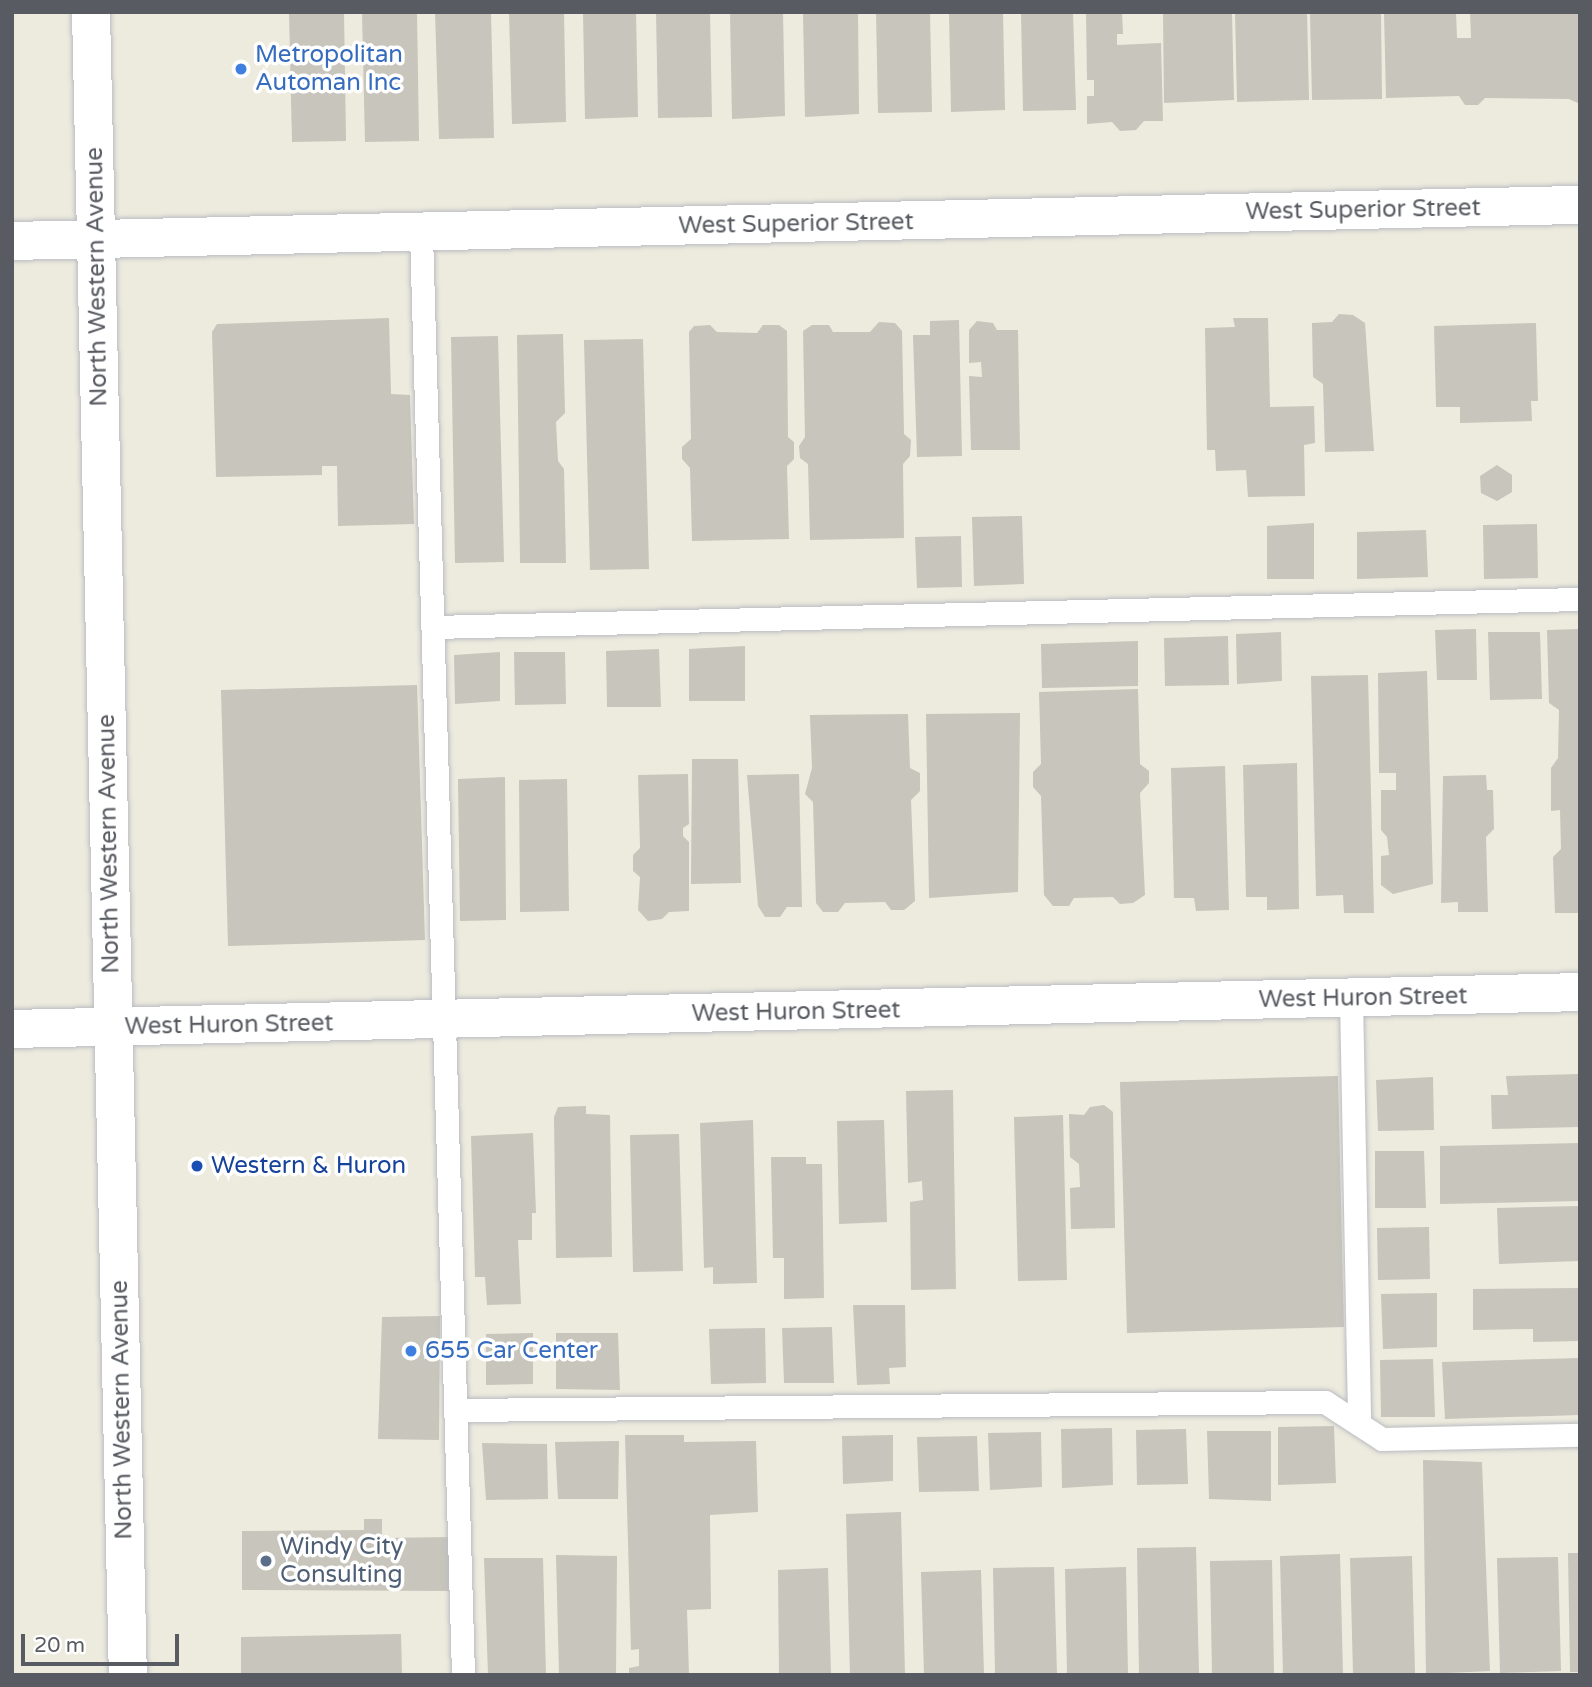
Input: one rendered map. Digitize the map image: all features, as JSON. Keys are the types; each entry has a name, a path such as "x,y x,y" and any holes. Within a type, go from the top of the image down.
{"street":[{"name":"North Western Avenue","path":"92,12 128,1675"},
{"name":"West Superior Street","path":"12,241 421,234 1580,205"},
{"name":"West Huron Street","path":"12,1029 444,1021 1580,992"}],"lane":[{"path":"421,234 463,1675"},
{"path":"433,627 1580,599"},
{"path":"1351,998 1359,1424"},
{"path":"455,1410 1325,1402 1382,1439 1580,1435"}],"building":[{"path":"289,12 344,12 346,141 292,142"},
{"path":"362,12 417,12 419,141 365,142"},
{"path":"435,12 491,12 494,138 439,139"},
{"path":"509,12 564,12 566,122 512,124"},
{"path":"583,12 636,12 638,117 585,119"},
{"path":"656,12 710,12 712,117 658,118"},
{"path":"730,12 783,12 785,116 732,119"},
{"path":"803,12 858,12 859,114 805,117"},
{"path":"876,12 930,12 932,112 878,113"},
{"path":"949,12 1003,12 1005,110 951,112"},
{"path":"1021,12 1073,12 1076,110 1023,111"},
{"path":"1122,12 1123,34 1117,34 1117,45 1161,43 1163,121 1144,121 1136,130 1120,131 1112,122 1087,124 1087,96 1094,96 1094,80 1087,80 1086,13"},
{"path":"1163,12 1232,12 1234,100 1164,103"},
{"path":"1235,12 1307,12 1309,100 1237,102"},
{"path":"1310,12 1381,12 1382,99 1312,100"},
{"path":"1384,12 1456,12 1457,38 1471,38 1470,12 1580,12 1580,104 1569,99 1485,98 1478,105 1465,105 1459,96 1386,98"},
{"path":"1339,314 1353,315 1365,323 1374,451 1325,452 1323,384 1313,377 1312,323 1332,322"},
{"path":"389,318 391,394 410,395 414,524 338,526 337,466 322,466 322,475 216,477 212,332 217,324"},
{"path":"1233,318 1268,318 1270,407 1314,406 1315,443 1304,445 1305,496 1248,497 1246,470 1216,471 1215,450 1207,450 1205,328 1235,327"},
{"path":"959,320 962,456 917,457 913,335 930,335 930,321"},
{"path":"977,321 993,323 997,330 1018,330 1020,450 971,450 969,376 982,377 981,362 969,363 969,330"},
{"path":"879,322 895,323 902,331 904,434 911,440 910,456 903,464 904,538 810,540 808,464 800,458 799,446 805,437 803,331 812,325 829,325 833,332 870,332"},
{"path":"1536,323 1538,401 1531,401 1532,421 1460,423 1460,407 1436,407 1434,326"},
{"path":"710,325 717,332 757,333 763,325 779,325 787,331 788,437 794,442 794,459 787,466 789,539 692,541 690,468 682,459 682,447 691,439 689,332 694,326"},
{"path":"563,334 565,413 556,422 558,461 564,469 566,563 520,563 517,335"},
{"path":"498,336 504,562 455,563 451,337"},
{"path":"643,339 649,569 590,570 584,340"},
{"path":"1497,465 1512,475 1512,492 1497,501 1481,493 1480,476"},
{"path":"1022,516 1024,584 974,586 972,517"},
{"path":"1314,523 1314,579 1267,579 1267,526"},
{"path":"1537,524 1538,578 1484,579 1483,525"},
{"path":"1426,530 1428,577 1357,579 1357,532"},
{"path":"961,536 962,587 917,588 915,537"},
{"path":"1476,629 1477,680 1437,680 1435,630"},
{"path":"1580,629 1580,913 1555,913 1553,857 1561,849 1560,810 1551,811 1551,768 1558,758 1559,710 1549,703 1547,630"},
{"path":"1281,632 1282,681 1237,684 1236,634"},
{"path":"1488,632 1540,632 1542,699 1490,700"},
{"path":"1228,636 1229,685 1165,686 1164,638"},
{"path":"1138,641 1138,686 1042,688 1041,644"},
{"path":"745,646 745,701 689,701 689,649"},
{"path":"659,649 661,707 607,707 606,651"},
{"path":"500,652 500,701 455,704 454,655"},
{"path":"514,652 565,652 566,704 515,705"},
{"path":"1427,671 1433,884 1393,894 1381,885 1381,856 1389,855 1387,837 1381,830 1381,790 1396,790 1396,773 1379,773 1378,673"},
{"path":"1368,675 1374,913 1344,913 1343,895 1316,896 1311,676"},
{"path":"417,685 425,940 228,946 221,690"},
{"path":"1138,689 1140,764 1149,771 1149,783 1140,793 1145,895 1133,903 1120,904 1113,897 1074,898 1069,906 1053,906 1044,895 1041,796 1033,787 1033,772 1041,764 1039,692"},
{"path":"1020,713 1018,892 929,898 926,714"},
{"path":"908,714 910,768 920,773 920,791 911,800 915,901 904,910 891,910 885,902 845,903 838,912 823,912 816,903 813,802 805,794 812,768 810,715"},
{"path":"692,759 738,759 741,883 691,884"},
{"path":"1297,763 1299,909 1267,910 1267,897 1246,897 1243,765"},
{"path":"1225,766 1229,910 1196,911 1194,898 1174,898 1171,768"},
{"path":"688,774 689,824 683,828 683,836 689,842 689,911 669,912 662,919 648,921 638,910 640,877 633,871 633,855 640,848 638,775"},
{"path":"799,774 802,907 787,907 780,917 765,917 758,906 747,775"},
{"path":"1486,775 1487,790 1493,790 1494,829 1486,837 1488,912 1458,912 1458,902 1441,903 1443,776"},
{"path":"505,777 506,920 460,921 458,779"},
{"path":"567,779 569,911 520,912 519,780"},
{"path":"1580,1074 1580,1127 1492,1129 1491,1095 1508,1095 1506,1076"},
{"path":"1338,1076 1344,1327 1127,1333 1120,1082"},
{"path":"1433,1077 1434,1130 1378,1131 1376,1080"},
{"path":"953,1090 956,1289 911,1290 910,1202 923,1200 922,1181 908,1183 906,1091"},
{"path":"1104,1105 1113,1112 1115,1228 1071,1229 1070,1188 1080,1187 1079,1164 1070,1157 1069,1114 1084,1115 1090,1107"},
{"path":"586,1106 586,1114 610,1115 612,1257 556,1258 554,1117 558,1107"},
{"path":"1063,1115 1067,1280 1018,1281 1014,1117"},
{"path":"753,1120 757,1283 713,1284 713,1267 704,1268 700,1123"},
{"path":"884,1120 887,1222 839,1224 837,1121"},
{"path":"533,1133 536,1213 532,1213 532,1240 518,1240 521,1304 487,1305 485,1277 475,1277 471,1136"},
{"path":"679,1134 683,1271 633,1272 630,1135"},
{"path":"1580,1143 1580,1201 1440,1204 1440,1146"},
{"path":"1375,1151 1424,1151 1426,1208 1375,1208"},
{"path":"771,1157 806,1157 806,1164 822,1164 824,1298 784,1299 784,1258 773,1258"},
{"path":"1580,1206 1580,1261 1499,1264 1497,1208"},
{"path":"1429,1227 1430,1279 1378,1280 1377,1228"},
{"path":"1580,1288 1580,1341 1533,1342 1533,1329 1473,1330 1473,1289"},
{"path":"1437,1293 1437,1347 1383,1349 1381,1294"},
{"path":"853,1305 905,1305 906,1367 889,1368 890,1384 857,1385"},
{"name":"655 Car Center","path":"440,1316 439,1440 378,1439 382,1317"},
{"path":"832,1327 834,1383 784,1383 782,1328"},
{"path":"765,1328 766,1383 711,1384 709,1329"},
{"path":"533,1333 533,1384 486,1385 486,1334"},
{"path":"556,1333 618,1333 620,1390 556,1389"},
{"path":"1580,1358 1580,1415 1445,1419 1442,1362"},
{"path":"1433,1359 1435,1417 1381,1417 1380,1360"},
{"path":"1334,1426 1336,1483 1278,1485 1278,1427"},
{"path":"1112,1428 1113,1485 1062,1488 1061,1429"},
{"path":"1186,1429 1188,1484 1137,1485 1136,1430"},
{"path":"1207,1431 1271,1431 1271,1501 1209,1499"},
{"path":"1041,1432 1042,1487 990,1490 988,1433"},
{"path":"625,1435 684,1435 684,1442 756,1441 758,1512 710,1515 711,1609 687,1610 689,1675 629,1675 629,1668 639,1666 639,1649 631,1650"},
{"path":"893,1435 893,1481 843,1484 842,1436"},
{"path":"977,1436 979,1491 919,1492 917,1437"},
{"path":"619,1441 618,1499 558,1499 555,1442"},
{"path":"482,1443 547,1444 548,1499 486,1500"},
{"path":"1423,1460 1482,1462 1490,1671 1426,1674"},
{"path":"901,1512 905,1675 850,1675 846,1514"},
{"path":"364,1519 382,1519 382,1538 452,1537 452,1591 242,1590 242,1531 364,1530"},
{"path":"1196,1547 1199,1675 1139,1675 1137,1548"},
{"path":"1568,1553 1580,1553 1580,1672 1570,1672"},
{"path":"1340,1554 1343,1675 1283,1675 1280,1556"},
{"path":"556,1555 617,1556 616,1675 559,1675"},
{"path":"1412,1556 1415,1673 1353,1674 1350,1558"},
{"path":"1558,1557 1561,1671 1500,1673 1497,1558"},
{"path":"484,1558 543,1558 546,1675 488,1675"},
{"path":"1272,1560 1274,1675 1212,1675 1210,1561"},
{"path":"1054,1567 1057,1675 995,1675 993,1568"},
{"path":"1126,1567 1128,1675 1067,1675 1065,1569"},
{"path":"828,1568 831,1675 779,1675 778,1570"},
{"path":"981,1570 984,1675 924,1675 921,1572"},
{"path":"401,1634 402,1675 241,1675 241,1637"}],"place":[{"name":"Metropolitan Automan Inc","path":"241,69"},
{"name":"Western & Huron","path":"197,1166"},
{"name":"655 Car Center","path":"411,1351"},
{"name":"Windy City Consulting","path":"266,1561"}]}
